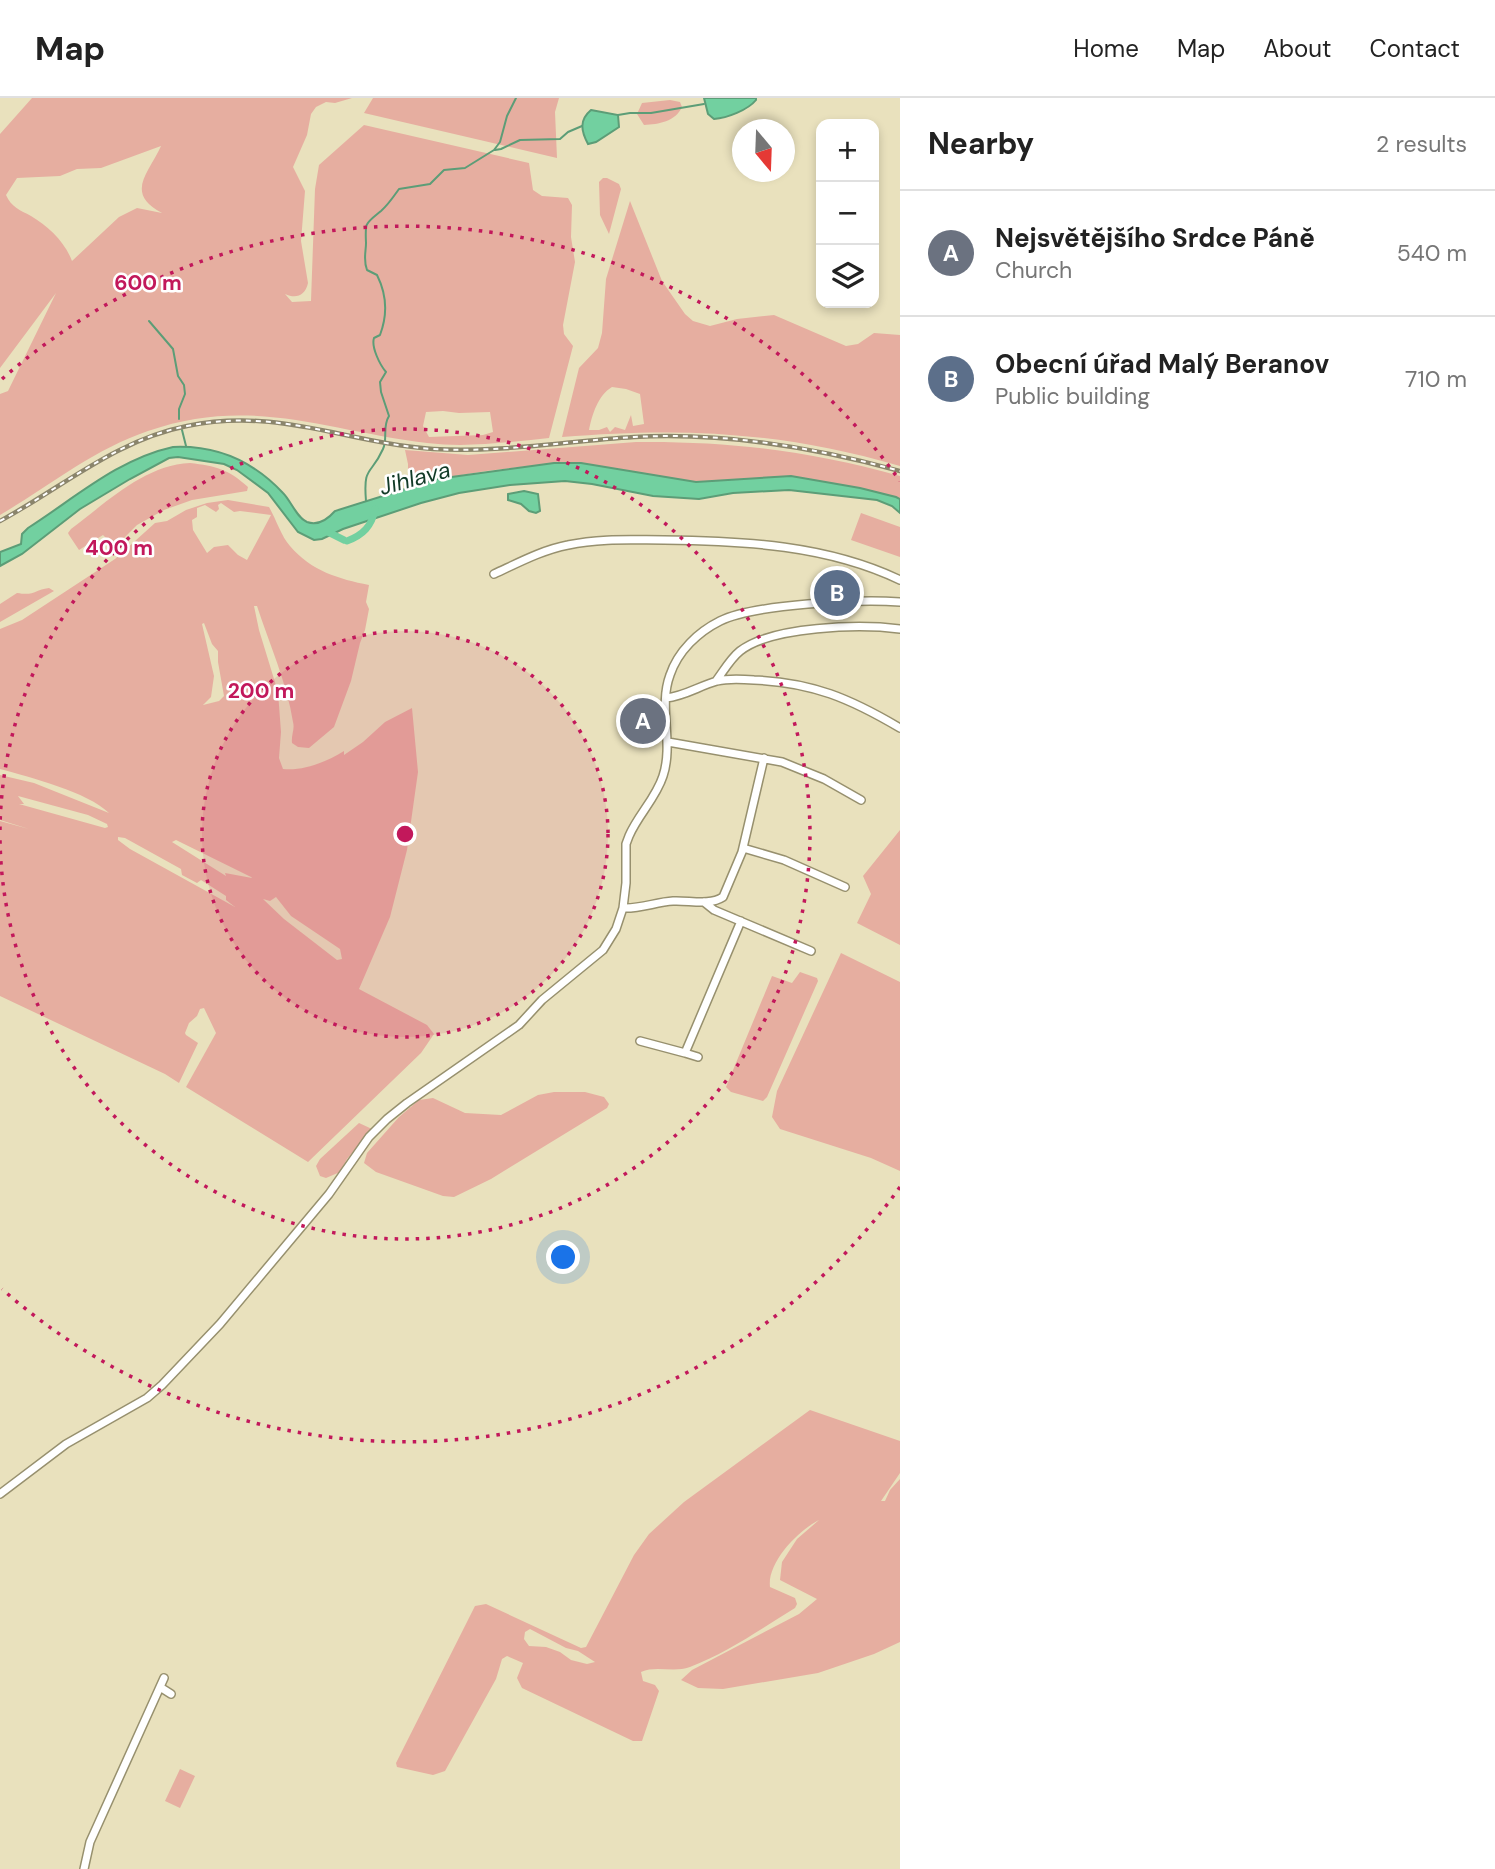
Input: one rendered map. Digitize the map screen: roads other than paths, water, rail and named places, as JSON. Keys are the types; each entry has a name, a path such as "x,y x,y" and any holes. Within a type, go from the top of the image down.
{"street":[{"path":"494,574 559,547 593,541 719,540 810,551 900,580"},
{"path":"0,1494 66,1444 147,1398 162,1385 220,1324 329,1194 369,1137 407,1103 519,1024 542,1000 597,956 612,936 623,908 626,844 663,776 668,742 666,698 670,674 682,653 708,628 722,620 747,613 864,601 900,602"},
{"path":"716,681 738,652 782,634 812,629 900,629"},
{"path":"666,698 692,692 716,681 776,681 815,687 900,728"},
{"path":"668,742 790,765 824,779 861,800"},
{"path":"623,908 633,909 675,901 704,902 723,897 743,848 764,758"},
{"path":"743,848 784,860 845,887"},
{"path":"704,902 714,910 811,951"},
{"path":"685,1053 741,921"},
{"path":"640,1041 698,1057"},
{"path":"84,1869 90,1842 164,1678"},
{"path":"160,1687 171,1694"}],"waterway":[{"name":"Jihlava","path":"366,501 367,476 383,449 389,416 380,382 386,372 373,342 383,327 384,297 377,275 367,270 366,266 367,224 399,189 430,184 444,170 465,168 494,150 500,142 507,116 516,98"},
{"path":"618,115 651,113 704,104"},
{"path":"495,150 520,140 560,139 582,126"},
{"path":"149,321 173,349 178,376 184,385 185,394 179,409 179,419"},
{"path":"182,430 186,446"},
{"path":"347,541 366,529 375,509"},
{"path":"326,531 344,540"}],"railway":[{"path":"0,521 113,453 137,442 187,426 220,421 282,423 401,446 458,450 634,437 735,439 801,448 900,471"}],"place":[{"name":"Obecní úřad Malý Beranov","path":"837,593"},
{"name":"Nejsvětějšího Srdce Páně","path":"643,721"}]}
